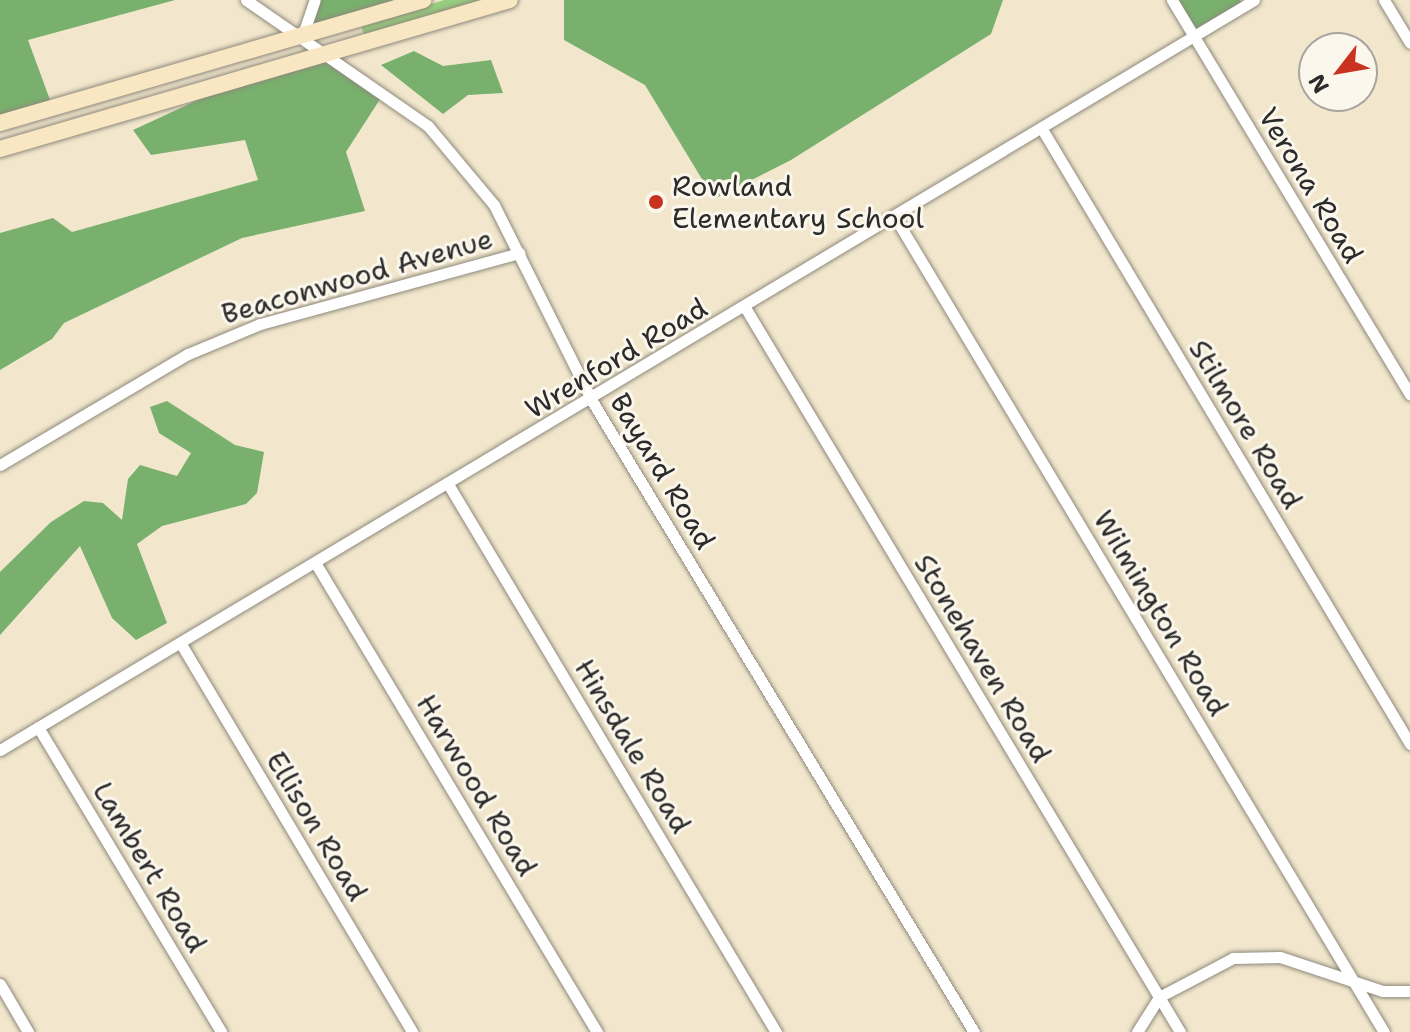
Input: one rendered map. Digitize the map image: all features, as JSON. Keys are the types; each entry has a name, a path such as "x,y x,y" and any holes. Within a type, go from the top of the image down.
{"street":[{"name":"Bayard Road","path":"246,0 330,56 460,158 519,253 592,401 974,1032"},
{"path":"302,37 315,0"},
{"path":"0,123 424,0"},
{"path":"0,149 330,56 510,0"},
{"name":"Verona Road","path":"1172,0 1410,395"},
{"name":"Wrenford Road","path":"0,750 746,309 1254,0"},
{"path":"1384,0 1410,43"},
{"name":"Stilmore Road","path":"1042,129 1410,744"},
{"name":"Wilmington Road","path":"896,219 1384,1032"},
{"name":"Beaconwood Avenue","path":"0,465 188,354 260,324 519,253"},
{"name":"Stonehaven Road","path":"746,309 1180,1032"},
{"name":"Hinsdale Road","path":"448,484 776,1032"},
{"name":"Harwood Road","path":"316,564 597,1032"},
{"name":"Ellison Road","path":"181,644 412,1032"},
{"name":"Lambert Road","path":"38,727 221,1032"},
{"path":"1137,1032 1159,997 1208,967 1260,955 1356,983 1410,991"},
{"path":"0,984 28,1032"}],"green space":[{"path":"0,0 175,0 28,40 53,108 0,123"},
{"path":"315,0 424,0 302,37"},
{"path":"444,0 489,0 366,41 361,26"},
{"path":"564,0 1003,0 991,34 791,160 714,199 645,85 564,40"},
{"path":"1172,0 1240,0 1244,6 1194,37"},
{"path":"414,51 443,66 491,60 503,93 468,95 443,114 381,65"},
{"path":"330,56 384,93 346,152 365,211 242,238 64,323 52,339 0,370 0,233 53,218 72,232 258,180 245,140 151,155 133,130 228,86"},
{"path":"167,401 235,445 264,452 257,493 246,504 162,526 137,544 167,623 136,640 112,618 80,546 0,635 0,572 51,522 84,501 103,503 122,520 128,479 140,465 177,476 191,453 159,433 150,407"}],"place":[{"name":"Rowland Elementary School","path":"656,202"}]}
